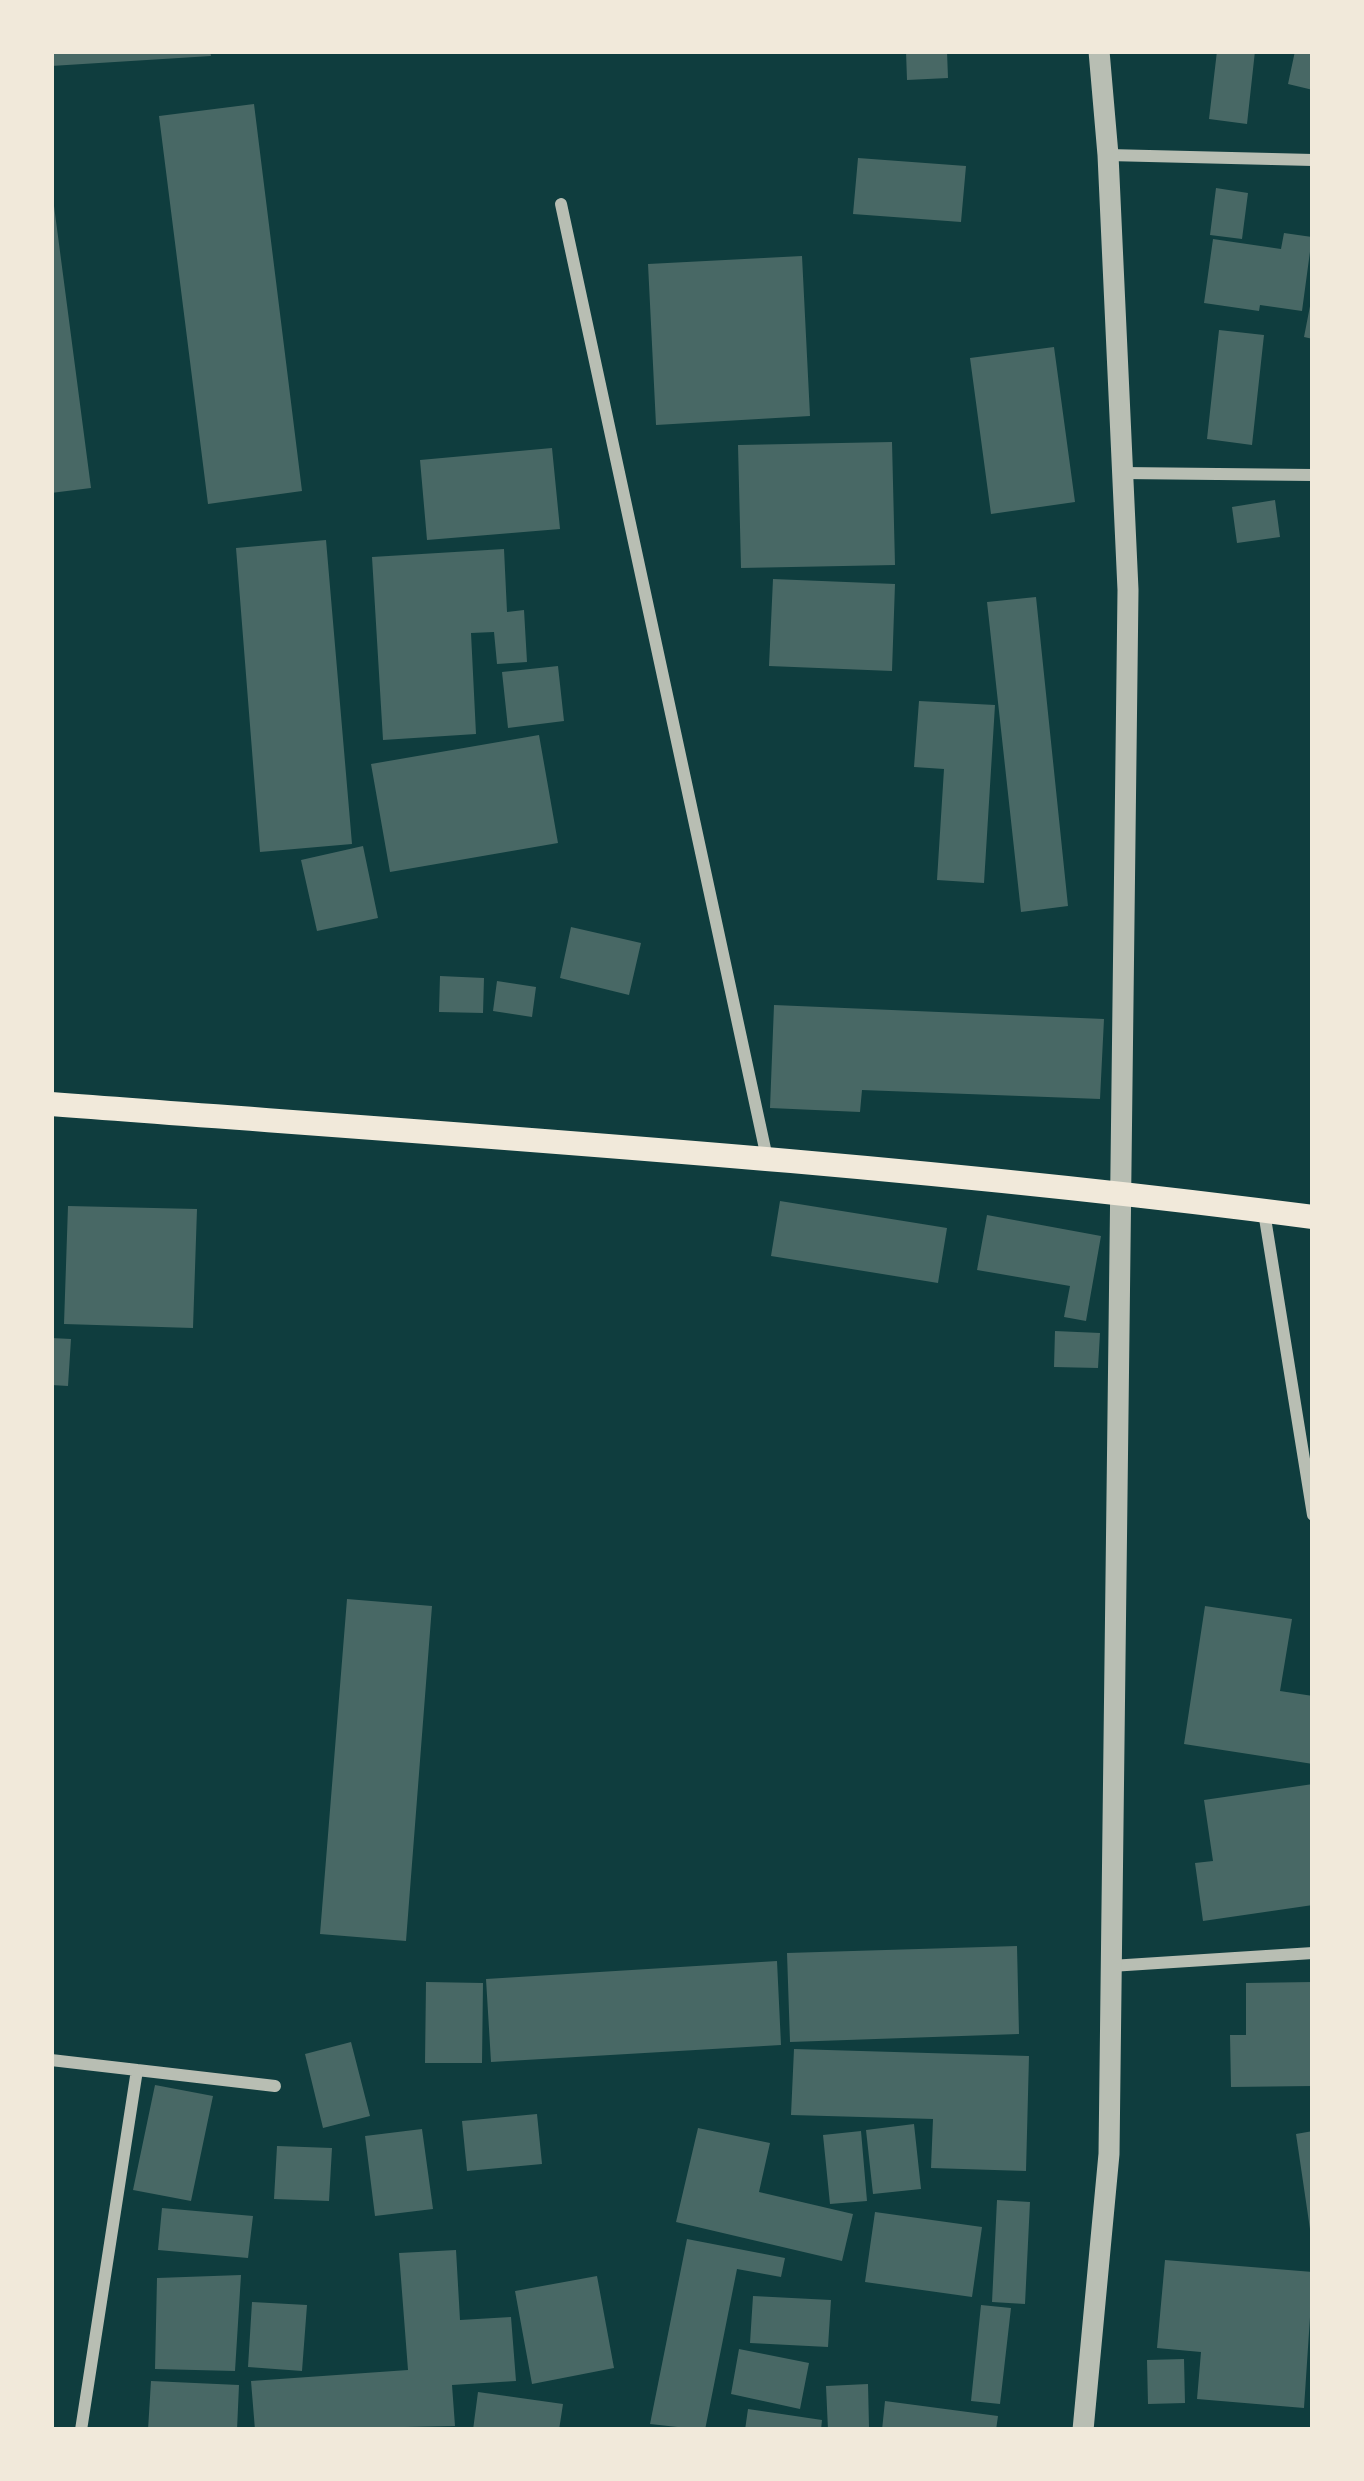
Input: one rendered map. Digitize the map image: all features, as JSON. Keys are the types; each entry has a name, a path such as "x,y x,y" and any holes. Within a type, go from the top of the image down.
{"main road":[{"path":"51,1105 767,1158 1119,1192 1313,1217"}],"street":[{"path":"1083,2430 1108,2154 1128,590 1099,51"},
{"path":"1108,155 1313,160"},
{"path":"561,204 767,1158"},
{"path":"1121,472 1313,475"},
{"path":"1264,1210 1313,1515"},
{"path":"1111,1966 1313,1953"},
{"path":"51,2060 275,2086"},
{"path":"81,2430 137,2070"}],"building":[{"path":"51,51 210,51 211,56 51,66"},
{"path":"906,51 947,51 948,78 907,80"},
{"path":"1217,51 1255,51 1247,124 1209,119"},
{"path":"1295,51 1313,51 1313,90 1288,84"},
{"path":"254,104 302,491 208,504 159,116"},
{"path":"858,158 966,166 961,222 853,214"},
{"path":"51,183 91,488 51,493"},
{"path":"1216,188 1248,193 1242,239 1210,235"},
{"path":"1284,233 1312,237 1302,311 1204,303 1213,239 1281,249"},
{"path":"802,256 810,416 656,425 648,264"},
{"path":"1313,301 1313,339 1304,337"},
{"path":"1219,330 1264,335 1252,445 1207,439"},
{"path":"1054,347 1075,502 991,514 970,358"},
{"path":"892,442 895,565 741,568 738,445"},
{"path":"552,448 560,529 427,540 420,460"},
{"path":"1275,500 1280,537 1237,543 1232,507"},
{"path":"326,540 352,844 260,852 236,548"},
{"path":"504,549 507,612 524,610 527,662 497,664 494,632 471,633 476,734 383,740 372,557"},
{"path":"773,579 895,584 892,671 769,666"},
{"path":"1036,597 1068,906 1021,912 987,602"},
{"path":"558,666 564,721 508,728 502,672"},
{"path":"919,701 995,705 984,883 937,880 944,769 914,767"},
{"path":"539,735 558,843 390,872 371,764"},
{"path":"363,846 378,918 317,931 301,860"},
{"path":"571,927 641,943 629,995 560,978"},
{"path":"440,976 484,978 483,1013 439,1012"},
{"path":"497,981 536,987 532,1017 493,1011"},
{"path":"774,1005 1104,1019 1100,1099 862,1090 860,1112 770,1108"},
{"path":"780,1201 947,1228 938,1283 771,1256"},
{"path":"68,1206 197,1209 193,1328 64,1324"},
{"path":"987,1215 1101,1236 1086,1321 1064,1317 1070,1286 977,1270"},
{"path":"1055,1331 1100,1333 1098,1368 1054,1367"},
{"path":"51,1338 71,1339 68,1386 51,1385"},
{"path":"347,1599 432,1606 406,1941 320,1934"},
{"path":"1205,1606 1292,1619 1280,1691 1313,1696 1313,1764 1184,1744"},
{"path":"1313,1784 1313,1905 1203,1921 1195,1863 1213,1861 1204,1800"},
{"path":"1017,1946 1019,2034 790,2042 787,1953"},
{"path":"777,1961 781,2045 491,2062 486,1979"},
{"path":"426,1982 483,1983 482,2063 425,2063"},
{"path":"1313,1982 1313,2086 1231,2087 1230,2035 1246,2035 1246,1983"},
{"path":"351,2042 370,2116 323,2128 305,2054"},
{"path":"794,2049 1029,2056 1026,2171 931,2168 933,2119 791,2115"},
{"path":"155,2085 213,2096 191,2201 133,2190"},
{"path":"537,2114 542,2164 467,2171 462,2121"},
{"path":"914,2124 921,2189 873,2194 866,2130"},
{"path":"698,2128 770,2143 759,2192 853,2214 842,2261 676,2222"},
{"path":"422,2129 433,2209 375,2216 365,2136"},
{"path":"861,2131 867,2201 830,2204 823,2135"},
{"path":"1313,2131 1313,2229 1310,2229 1296,2134"},
{"path":"277,2146 332,2148 329,2201 274,2199"},
{"path":"997,2200 1030,2202 1025,2304 992,2302"},
{"path":"162,2208 253,2216 248,2258 158,2250"},
{"path":"875,2212 982,2227 972,2297 865,2282"},
{"path":"687,2239 785,2258 781,2277 737,2269 705,2430 650,2424"},
{"path":"456,2250 460,2320 511,2317 516,2381 452,2385 455,2426 255,2430 251,2381 408,2370 399,2253"},
{"path":"1165,2260 1313,2272 1304,2408 1197,2399 1201,2352 1157,2348"},
{"path":"241,2275 235,2371 155,2369 157,2278"},
{"path":"597,2276 614,2368 532,2384 515,2291"},
{"path":"753,2296 831,2300 828,2347 750,2343"},
{"path":"252,2302 307,2305 302,2371 248,2367"},
{"path":"981,2305 1011,2308 1000,2404 971,2401"},
{"path":"739,2349 809,2363 800,2409 731,2394"},
{"path":"1184,2359 1185,2403 1148,2404 1147,2360"},
{"path":"151,2381 239,2385 237,2430 148,2430"},
{"path":"868,2384 869,2427 828,2430 826,2386"},
{"path":"478,2392 563,2404 559,2430 473,2430"},
{"path":"885,2401 998,2416 996,2430 882,2430"},
{"path":"748,2409 822,2420 821,2430 745,2430"}]}
